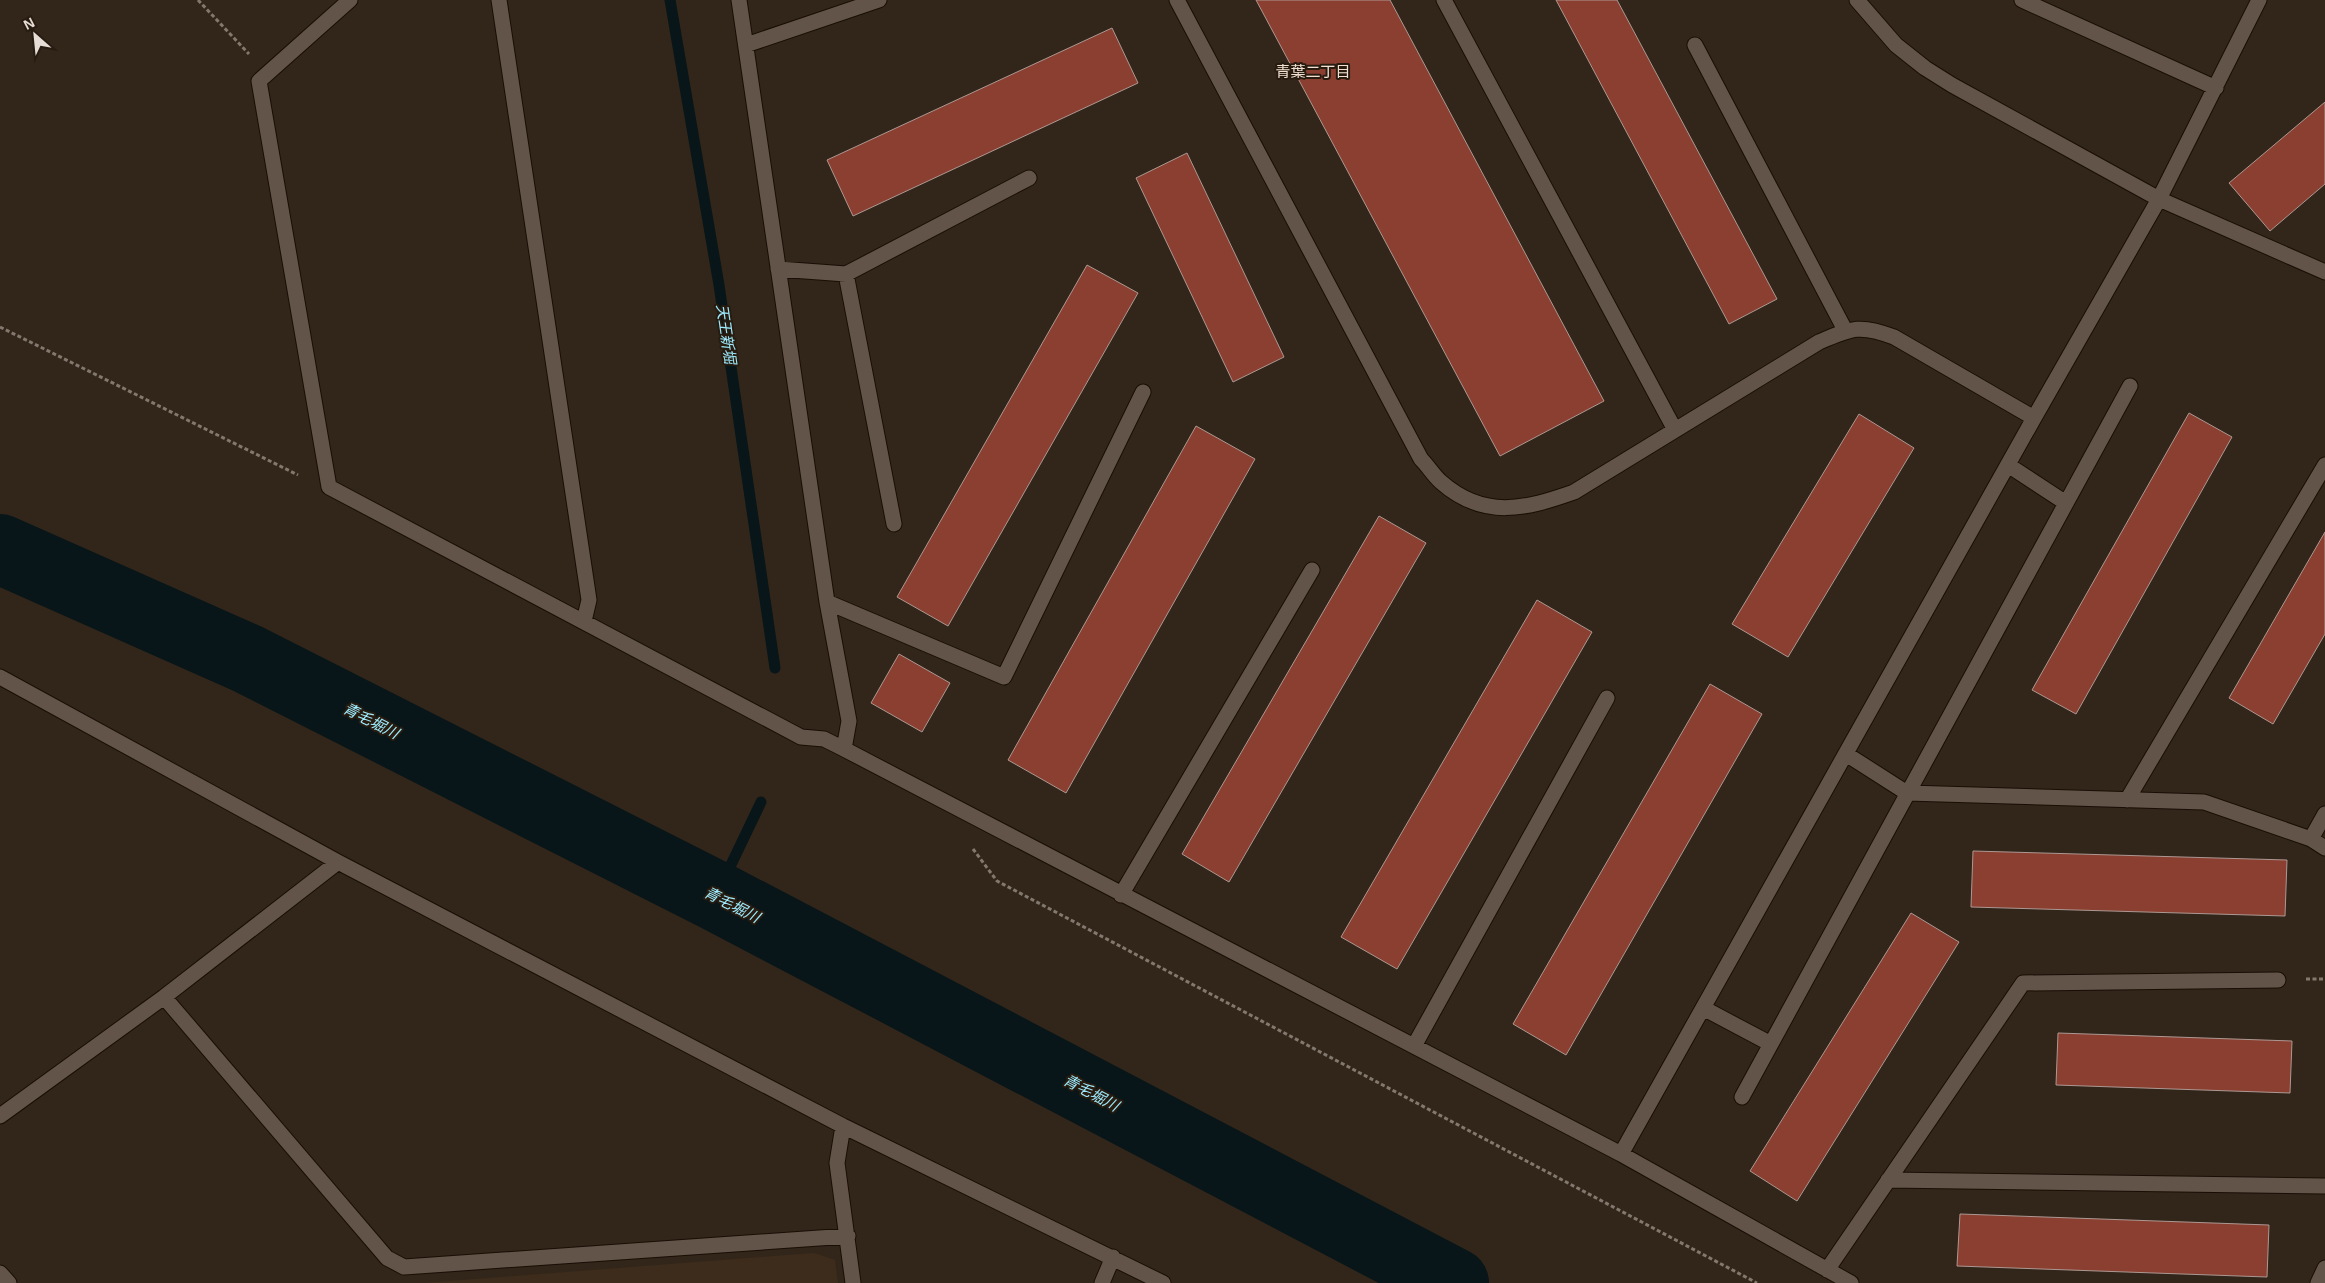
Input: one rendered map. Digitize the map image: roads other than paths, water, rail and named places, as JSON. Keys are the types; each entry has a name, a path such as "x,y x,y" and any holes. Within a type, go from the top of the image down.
{"street":[{"path":"350,0 259,81 329,487 801,737 824,739 844,749 1621,1154 1851,1283"},
{"path":"499,0 589,600 584,621"},
{"path":"739,0 827,602 849,721 844,749"},
{"path":"746,45 879,0"},
{"path":"1177,0 1421,459 1441,482 1468,500 1496,508 1539,505 1574,492 1819,342 1845,330 1871,328 1894,337 2034,418"},
{"path":"1444,0 1675,430"},
{"path":"1857,0 1896,45 1925,68 1952,85 2159,199 2325,272"},
{"path":"2022,0 2216,88"},
{"path":"1621,1154 2159,199 2260,0"},
{"path":"1695,45 1845,330"},
{"path":"778,269 846,274 1029,178"},
{"path":"846,274 894,524"},
{"path":"1742,1097 2130,386"},
{"path":"827,602 1004,677 1143,392"},
{"path":"2008,465 2066,503"},
{"path":"2127,800 2325,465"},
{"path":"1121,895 1312,570"},
{"path":"0,677 338,862 843,1126 1163,1283"},
{"path":"1414,1046 1607,698"},
{"path":"1846,754 1907,793 2204,802 2312,839 2325,848"},
{"path":"2312,839 2325,814"},
{"path":"0,1116 164,997 338,862"},
{"path":"1828,1270 2023,983 2278,980"},
{"path":"164,997 387,1258 404,1267 848,1236"},
{"path":"1703,1008 1771,1044"},
{"path":"843,1126 837,1163 853,1283"},
{"path":"1888,1180 2325,1186"},
{"path":"1102,1283 1113,1257"},
{"path":"2318,1283 2325,1268"},
{"path":"0,1272 9,1283"}],"waterway":[{"name":"天王新堀","path":"670,0 719,285 775,668"},
{"name":"青毛堀川","path":"0,549 248,659 716,896 1454,1283"},
{"path":"716,896 761,802"}],"district":[{"name":"青葉二丁目","path":"1313,72"}]}
